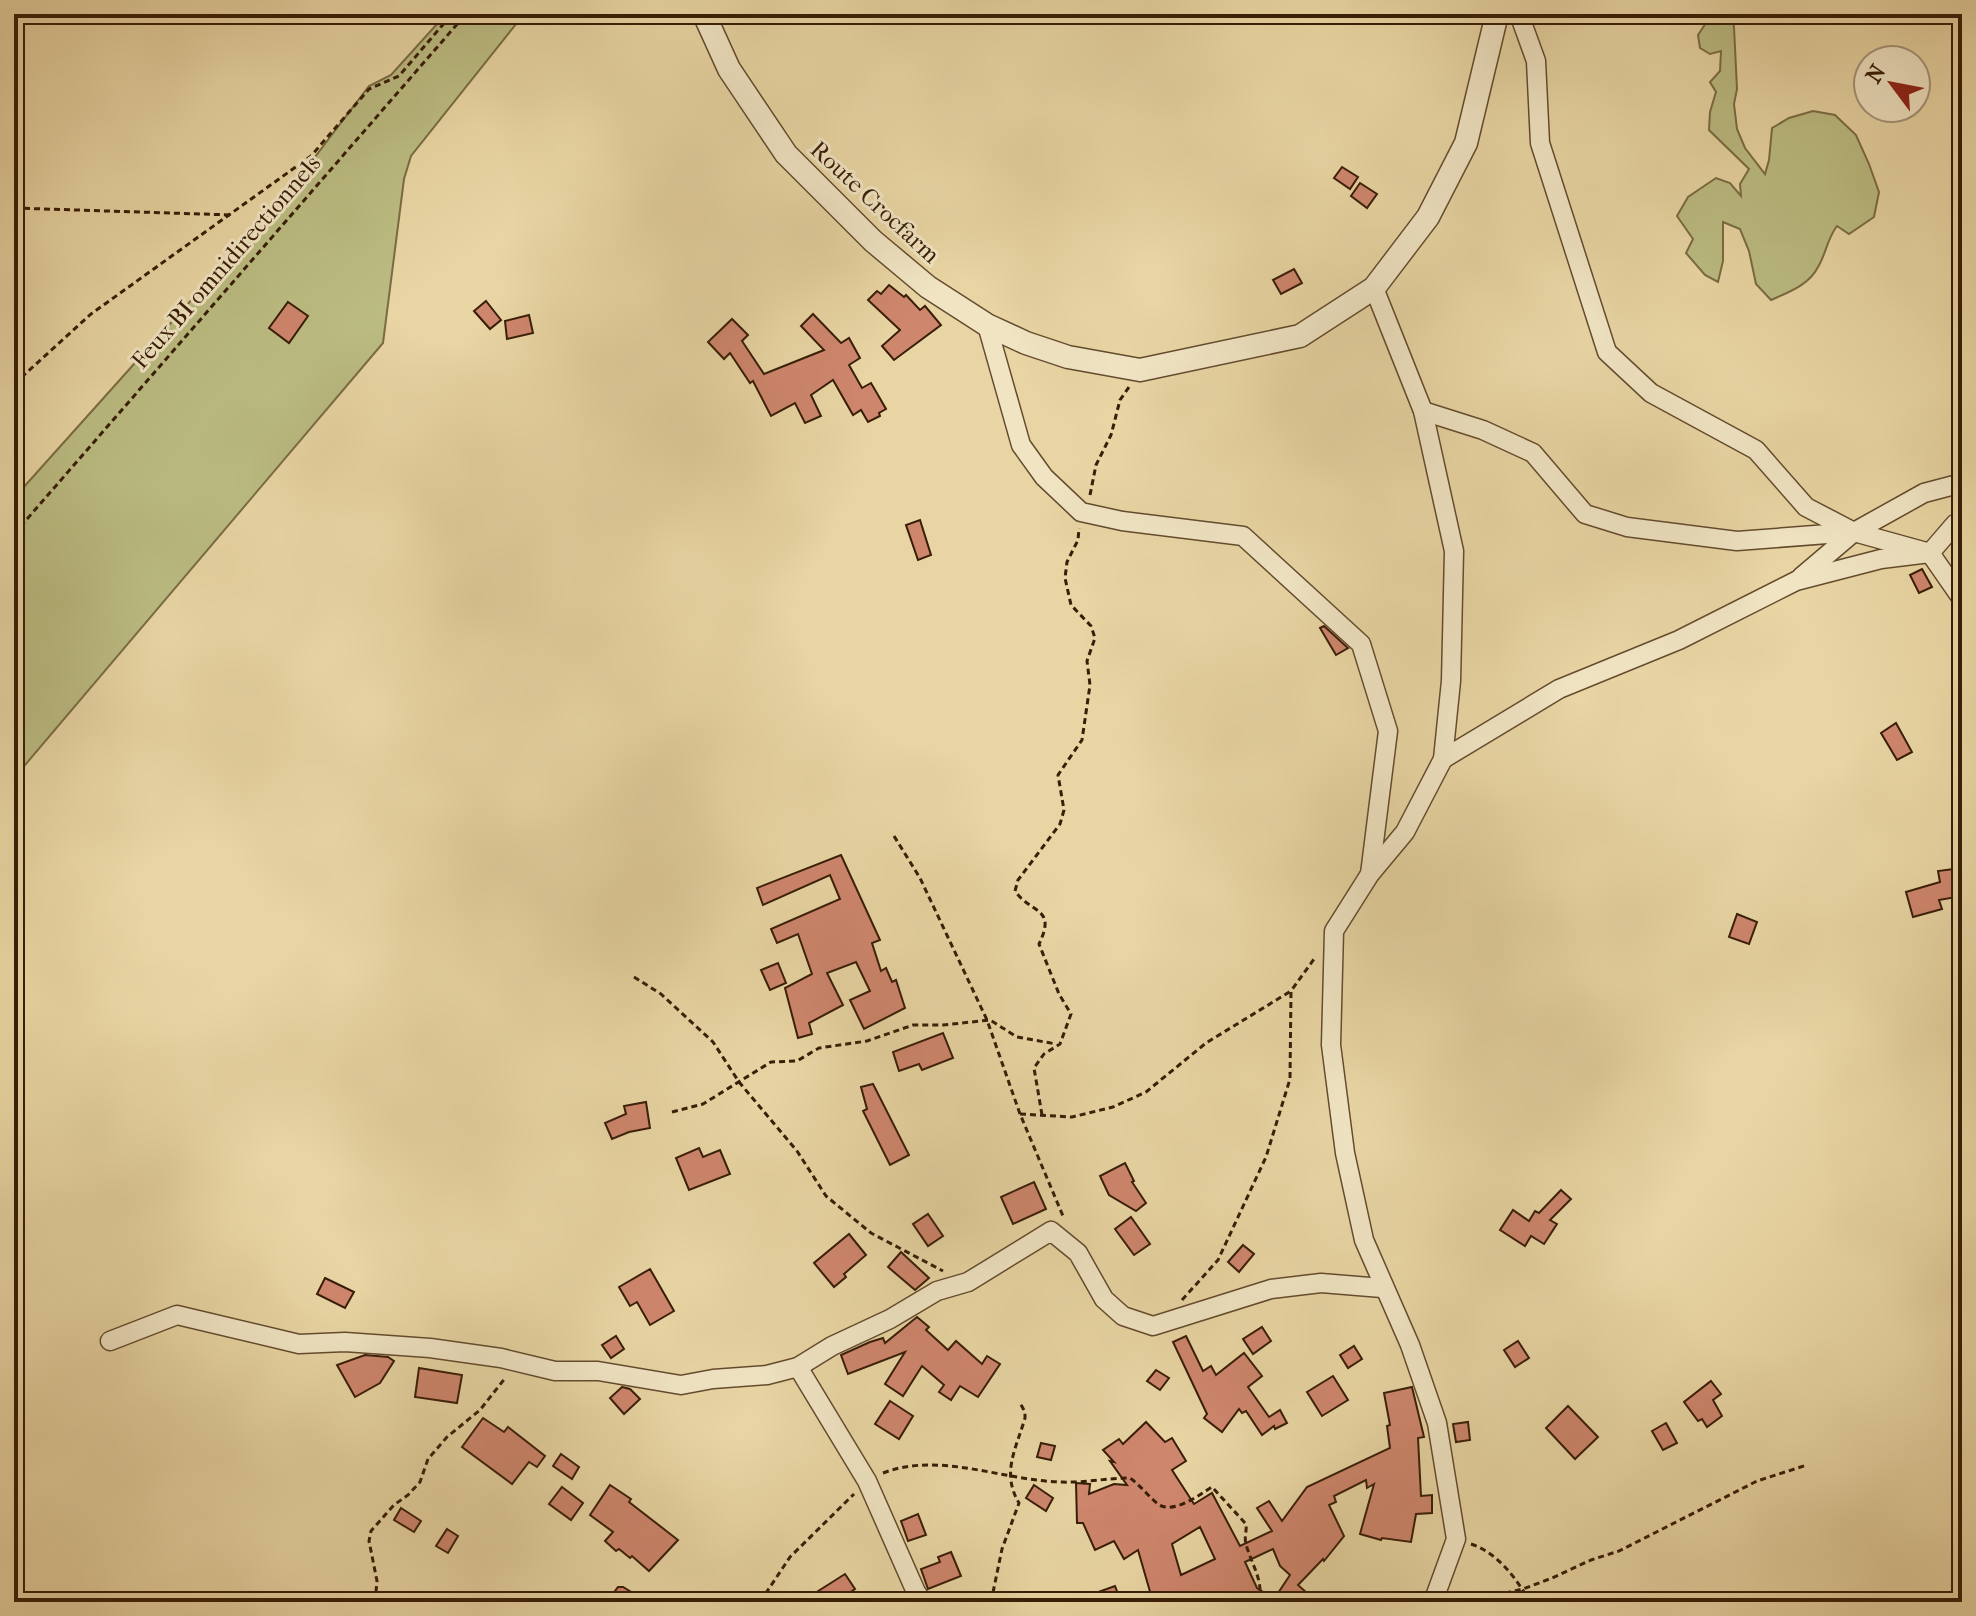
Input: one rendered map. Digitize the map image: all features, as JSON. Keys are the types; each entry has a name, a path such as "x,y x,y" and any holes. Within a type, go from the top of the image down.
{"street":[{"name":"Route Crocfarm","path":"704,14 729,69 786,154 873,241 928,287 987,325 1026,343 1068,357 1140,370 1300,336 1374,288 1428,217 1466,143 1497,14"},
{"path":"1519,14 1536,61 1540,143 1607,352 1651,393 1756,450 1806,507 1854,532 1930,553 1962,599"},
{"path":"1374,288 1423,411 1454,551 1451,681 1443,759 1405,832 1370,874 1334,931 1331,1045 1345,1153 1364,1240 1382,1288 1410,1345 1437,1423 1456,1539 1433,1602"},
{"path":"987,325 1021,445 1044,477 1081,512 1122,521 1243,536 1361,644 1388,731 1370,874"},
{"path":"1423,411 1483,430 1533,453 1585,514 1627,527 1737,541 1854,532"},
{"path":"1796,581 1854,532 1924,493 1962,483"},
{"path":"1443,759 1559,689 1679,640 1796,581 1881,559 1930,553 1955,524 1962,522"},
{"path":"110,1341 177,1315 299,1344 345,1342 408,1346 501,1358 555,1371 598,1371 681,1385 767,1375 798,1367 937,1291 968,1282 1051,1231 1078,1253 1104,1299 1123,1316 1153,1326 1271,1289 1321,1283 1382,1288"},
{"path":"798,1367 867,1481 923,1602"}],"path":[{"path":"14,384 91,314 311,156 369,89 399,76 452,14"},
{"name":"Feux BI omnidirectionnels","path":"14,534 466,14"},
{"path":"14,208 232,215"},
{"path":"1042,1115 1034,1068 1044,1054 1060,1044 1071,1014 1059,994 1039,944 1047,928 1046,918 1022,901 1015,891 1018,880 1060,824 1064,810 1058,775 1082,740 1090,685 1087,661 1095,638 1091,626 1071,605 1065,578 1067,562 1078,540 1081,512 1090,496 1096,465 1111,435 1120,400 1140,370"},
{"path":"894,836 920,878 987,1020 1020,1114 1078,1253"},
{"path":"1020,1114 1072,1117 1113,1107 1146,1092 1206,1043 1291,991 1334,931"},
{"path":"634,977 661,994 713,1042 739,1082 797,1151 826,1196 871,1233 968,1282"},
{"path":"1189,1313 1182,1297 1218,1260 1266,1157 1290,1079 1291,991"},
{"path":"672,1112 703,1104 771,1062 797,1061 819,1048 867,1041 913,1025 987,1020 1017,1037 1048,1045 1060,1044"},
{"path":"375,1602 377,1581 369,1541 371,1531 420,1482 428,1459 480,1410 505,1378 508,1374 501,1358"},
{"path":"991,1602 1002,1549 1019,1503 1008,1475 1025,1418 1020,1403"},
{"path":"760,1602 790,1557 867,1481 895,1468 918,1465 942,1465 1062,1482 1130,1478 1147,1490 1157,1503 1168,1508 1212,1487 1248,1528 1244,1540 1262,1589 1259,1602"},
{"path":"1466,1602 1523,1589 1552,1578 1619,1551 1757,1481 1807,1465"},
{"path":"1456,1539 1483,1548 1503,1564 1530,1602"}],"green space":[{"path":"446,14 524,14 411,156 404,179 383,343 14,778 14,498 289,191 369,86 391,75"},
{"path":"1712,14 1731,14 1737,129 1745,148 1765,174 1772,128 1789,118 1813,111 1835,115 1856,135 1879,192 1874,217 1849,234 1837,226 1821,262 1809,279 1771,300 1756,284 1749,251 1740,229 1723,222 1723,261 1718,282 1705,275 1686,253 1693,239 1677,216 1688,197 1716,178 1730,183 1741,196 1740,184 1749,169 1709,130 1716,92 1710,82 1720,71 1721,51 1710,54 1700,48 1698,35"}],"building":[{"path":"1342,167 1358,177 1350,189 1334,178"},
{"path":"1360,183 1377,194 1367,208 1351,196"},
{"path":"1294,269 1302,283 1281,294 1273,280"},
{"path":"889,285 904,297 906,295 920,310 925,306 941,325 894,360 882,346 900,330 868,300 877,291 881,294"},
{"path":"486,301 501,320 490,329 474,311"},
{"path":"288,302 308,316 289,343 269,328"},
{"path":"813,314 841,343 849,338 860,358 849,365 862,388 871,383 886,409 879,413 880,416 868,422 861,410 853,415 833,380 811,395 821,416 805,423 795,403 771,416 753,381 750,383 730,353 724,359 708,342 732,319 748,335 742,341 764,374 824,350 801,326"},
{"path":"529,315 533,333 507,339 505,321"},
{"path":"920,520 931,555 918,560 906,525"},
{"path":"1922,569 1932,587 1919,593 1910,575"},
{"path":"1324,626 1348,648 1336,655 1320,628"},
{"path":"1896,723 1912,752 1897,760 1881,733"},
{"path":"841,855 880,940 872,943 881,971 886,968 892,982 896,980 905,1008 864,1029 850,1000 870,991 856,962 827,973 843,1005 809,1023 812,1034 798,1038 785,988 812,974 798,934 777,943 771,929 840,899 830,875 763,905 757,888"},
{"path":"1962,868 1962,896 1939,900 1942,909 1913,917 1906,892 1940,882 1938,871"},
{"path":"1737,914 1757,922 1749,944 1729,937"},
{"path":"778,963 786,983 770,990 761,970"},
{"path":"943,1033 953,1058 922,1070 919,1064 899,1071 893,1052"},
{"path":"873,1084 909,1155 890,1165 863,1111 867,1109 861,1087"},
{"path":"646,1102 650,1128 612,1139 605,1123 626,1114 624,1106"},
{"path":"699,1148 703,1157 720,1150 730,1174 689,1190 676,1158"},
{"path":"1125,1163 1132,1182 1146,1203 1136,1211 1109,1195 1100,1176"},
{"path":"1034,1182 1046,1209 1013,1224 1001,1197"},
{"path":"1561,1190 1571,1199 1550,1220 1557,1224 1544,1244 1531,1236 1525,1246 1500,1230 1513,1210 1529,1221 1535,1211 1539,1213"},
{"path":"928,1214 943,1236 928,1246 913,1224"},
{"path":"1131,1217 1150,1244 1134,1255 1115,1229"},
{"path":"849,1234 866,1255 834,1287 814,1263"},
{"path":"1243,1245 1254,1254 1239,1272 1228,1262"},
{"path":"901,1252 929,1278 915,1290 888,1267"},
{"path":"650,1269 674,1311 650,1325 637,1302 630,1306 619,1287"},
{"path":"325,1278 354,1292 345,1308 317,1294"},
{"path":"917,1317 948,1350 956,1341 982,1364 987,1356 1000,1364 978,1397 960,1386 951,1400 939,1392 944,1385 922,1366 903,1396 885,1384 905,1352 848,1374 841,1355 883,1338 885,1343"},
{"path":"1262,1327 1271,1341 1253,1354 1243,1339"},
{"path":"616,1336 624,1349 611,1358 602,1345"},
{"path":"1186,1336 1203,1371 1211,1366 1216,1375 1244,1353 1262,1376 1248,1387 1269,1417 1280,1410 1287,1423 1275,1429 1274,1426 1262,1435 1246,1411 1242,1413 1239,1409 1222,1432 1204,1418 1207,1414 1173,1342"},
{"path":"1518,1341 1529,1358 1515,1367 1504,1350"},
{"path":"1354,1346 1362,1359 1348,1368 1340,1355"},
{"path":"365,1355 388,1357 394,1361 380,1383 355,1397 337,1365"},
{"path":"419,1368 462,1375 457,1403 415,1397"},
{"path":"1156,1370 1169,1378 1160,1390 1147,1381"},
{"path":"1333,1376 1348,1400 1322,1416 1307,1392"},
{"path":"1711,1381 1721,1394 1713,1400 1722,1416 1707,1427 1702,1419 1698,1421 1684,1402"},
{"path":"622,1387 630,1389 640,1399 624,1414 610,1398"},
{"path":"1412,1387 1424,1437 1418,1438 1421,1496 1432,1495 1432,1513 1416,1514 1411,1542 1381,1540 1360,1534 1374,1484 1367,1488 1366,1480 1334,1496 1336,1502 1329,1505 1344,1536 1324,1561 1298,1585 1317,1602 1211,1602 1207,1595 1188,1602 1153,1602 1138,1550 1124,1559 1114,1541 1095,1550 1083,1523 1077,1523 1076,1483 1090,1484 1089,1494 1114,1484 1127,1485 1103,1450 1119,1439 1123,1444 1146,1422 1165,1442 1172,1438 1186,1461 1172,1470 1194,1504 1212,1493 1240,1546 1272,1531 1257,1508 1269,1501 1282,1521 1307,1487 1390,1448 1387,1426 1390,1425 1384,1393","holes":["1200,1527 1215,1559 1181,1575 1172,1544","1273,1549 1280,1566 1290,1575 1274,1599 1257,1588 1245,1562"]},
{"path":"890,1401 913,1416 899,1439 875,1424"},
{"path":"1568,1406 1598,1437 1575,1459 1546,1428"},
{"path":"483,1418 504,1432 508,1427 545,1456 537,1467 529,1462 512,1484 462,1447"},
{"path":"1468,1422 1470,1440 1456,1442 1453,1424"},
{"path":"1666,1423 1677,1443 1663,1450 1652,1431"},
{"path":"1041,1443 1055,1446 1051,1460 1037,1457"},
{"path":"561,1454 579,1467 572,1479 553,1466"},
{"path":"610,1485 678,1540 649,1571 632,1556 630,1558 619,1549 616,1551 605,1541 613,1532 590,1515"},
{"path":"1034,1485 1053,1498 1046,1511 1026,1498"},
{"path":"562,1487 583,1503 571,1520 549,1504"},
{"path":"401,1508 421,1521 414,1532 394,1520"},
{"path":"918,1514 926,1535 908,1541 901,1521"},
{"path":"447,1529 458,1536 448,1553 436,1546"},
{"path":"951,1552 961,1576 928,1589 921,1569 940,1562 938,1557"},
{"path":"845,1574 855,1589 836,1602 801,1602"},
{"path":"1115,1586 1121,1602 1076,1602 1076,1600"},
{"path":"618,1587 633,1593 628,1602 607,1602"}]}
